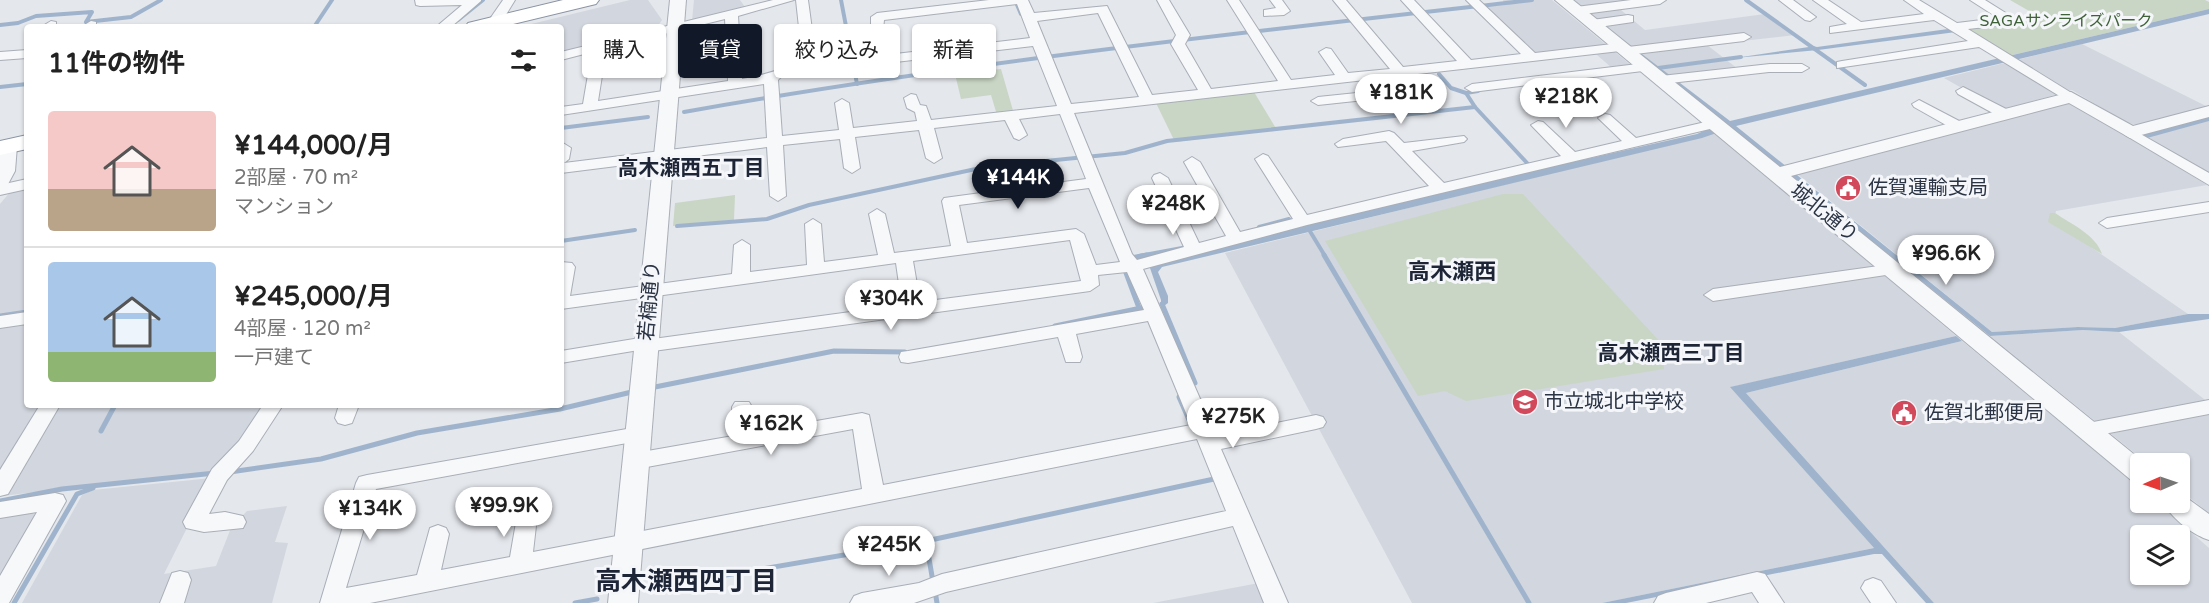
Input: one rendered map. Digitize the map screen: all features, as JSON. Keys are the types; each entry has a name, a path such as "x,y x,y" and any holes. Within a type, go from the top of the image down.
{"highway":[{"path":"497,24 589,0"},
{"path":"498,24 612,0"}],"street":[{"path":"422,0 420,2 475,1 447,24"},
{"path":"490,24 508,0"},
{"name":"若楠通り","path":"623,603 678,0"},
{"path":"666,29 788,0"},
{"path":"564,111 771,79 778,73 810,67 802,0"},
{"path":"872,5 900,2 899,0"},
{"path":"878,24 877,17 1018,0 1029,18 1034,41 1046,60 1124,256 1133,266 1152,309 1234,517 1276,603"},
{"path":"1163,0 1183,35 1179,42 1207,94"},
{"path":"1233,0 1287,85"},
{"path":"1269,13 1284,11 1276,0"},
{"path":"1340,0 1400,72"},
{"path":"1407,0 1468,65"},
{"path":"1570,5 1660,0"},
{"path":"1785,0 1810,17"},
{"path":"1821,1 1844,0"},
{"path":"1910,0 1932,16 1958,29 1976,44 2008,59 2068,98 2209,180"},
{"path":"1958,29 2010,20 1976,0"},
{"path":"1821,1 1858,26"},
{"path":"1029,18 1099,4 1148,101"},
{"path":"1476,4 1532,57"},
{"name":"城北通り","path":"1570,5 1598,23 1631,50 1646,67 1669,79 1719,128 1784,172 1893,269 2130,465"},
{"path":"731,13 735,84"},
{"path":"1835,30 1932,16"},
{"path":"1598,23 1628,19"},
{"path":"564,168 664,154 1532,57 1631,50 1744,37"},
{"path":"900,55 915,50 971,43 1034,41"},
{"path":"3,56 24,44"},
{"path":"1842,65 1976,44"},
{"path":"564,55 582,51"},
{"path":"1326,52 1345,79"},
{"path":"3,56 24,54"},
{"path":"1472,88 1646,67"},
{"path":"1669,79 1770,68 1775,70 1802,68"},
{"path":"590,107 595,78"},
{"path":"771,79 778,196"},
{"path":"1306,83 1329,118"},
{"path":"1317,101 1434,89"},
{"path":"1963,91 2005,114"},
{"path":"911,98 914,108 921,109 934,158"},
{"path":"1784,172 2068,98"},
{"path":"842,103 852,168"},
{"path":"1919,104 1958,126"},
{"path":"2130,132 2209,111"},
{"path":"1010,116 1019,135"},
{"path":"1605,118 1633,143"},
{"path":"1538,125 1571,157"},
{"path":"1089,271 1133,266 1437,186 1633,143 1719,128"},
{"path":"1343,144 1389,136 1437,186"},
{"path":"1401,148 1459,139"},
{"path":"0,182 5,171 9,140"},
{"path":"1263,159 1303,221"},
{"path":"1192,162 1235,238"},
{"path":"1160,178 1193,249"},
{"path":"960,249 950,201 1094,183"},
{"path":"0,190 24,185"},
{"path":"2107,223 2209,207"},
{"path":"877,214 896,258 912,309"},
{"path":"813,224 816,268"},
{"path":"564,301 1076,234 1089,271 1090,285 564,357"},
{"path":"741,278 742,245"},
{"path":"564,267 566,267 564,281"},
{"path":"1713,295 1893,269"},
{"path":"908,357 976,347 1152,309"},
{"path":"0,322 24,318"},
{"path":"1065,328 1073,357"},
{"path":"742,407 743,441"},
{"path":"2088,430 2209,407"},
{"path":"0,488 48,408"},
{"path":"235,522 228,519 200,524 194,522 222,471 246,446 271,408"},
{"path":"636,461 862,420 874,495"},
{"path":"638,434 367,483 331,601 874,495 1200,435 1316,422"},
{"path":"0,510 56,501 0,597"},
{"path":"2189,513 2209,529"},
{"path":"520,564 526,517"},
{"path":"862,603 1234,517"},
{"path":"426,582 438,534"},
{"path":"172,603 180,580"},
{"path":"1666,603 1756,581 1772,603"}],"shaded area":[{"path":"630,0 648,0 662,20 659,24 582,24 582,49 564,53 564,24 531,24"},
{"path":"694,0 740,0 745,7 692,21"},
{"path":"1503,0 1552,0 1632,66 1612,68 1589,48 1535,55 1481,5 1504,2"},
{"path":"1573,0 1634,0 1615,5 1645,30 1765,14 1795,35 1707,45 1738,69 1672,78"},
{"path":"2082,44 2208,107 2137,125 2125,122 2072,90 2001,110 1944,78"},
{"path":"2071,102 2207,185 2056,211 2053,221 2188,314 2115,328 2078,327 1992,332 1796,173"},
{"path":"2209,117 2209,179 2139,136"},
{"name":"市立城北中学校","path":"1715,133 1956,336 1731,387 1874,548 1602,603 1412,603 1225,253"},
{"path":"24,188 24,311 0,315 0,204 11,191"},
{"path":"24,323 24,408 38,408 0,471 0,327"},
{"path":"2083,330 2119,332 2209,403 2209,513 2190,498 2190,453 2135,453 1990,336"},
{"path":"1962,341 2130,480 2130,513 2169,513 2183,525 2130,525 2130,585 2190,585 2190,531 2209,548 2209,603 1934,603 1746,393"},
{"path":"54,408 267,408 215,471 2,496"},
{"path":"212,478 164,574 216,566 231,528 247,511 287,506 275,542 288,543 272,603 22,603 82,495 93,490"},
{"path":"32,512 38,519 0,583 0,518"},
{"path":"1259,583 1267,603 1153,603"}],"green space":[{"name":"SAGAサンライズパーク","path":"2010,0 2205,0 2209,2 2209,9 2008,56 1960,28 2043,19"},
{"path":"1001,69 1014,114 997,115 991,95 961,99 956,78 996,78 996,70"},
{"path":"1254,92 1277,130 1175,142 1156,103"},
{"path":"1503,194 1523,194 1663,345 1664,369 1466,401 1445,391 1418,396 1325,241"},
{"path":"735,195 734,220 673,226 675,203"},
{"path":"2050,213 2055,213 2089,236 2102,254 2048,222"}],"water":[{"path":"2209,9 2209,14 1736,126 1992,332 2078,327 2115,328 2188,314 2209,314 2209,319 2119,332 2083,330 1990,336 1731,128 1702,138 1162,267 1158,272 1168,296 1168,303 1161,308 1161,300 1150,268 1162,260 1418,197 1697,134 1723,122 1588,13 1730,121"},
{"path":"1948,29 1956,32 1735,58 1809,47 1809,45 1817,47"},
{"path":"1956,336 1962,341 1746,393 1934,603 1926,603 1882,554 1874,554 1626,603 1602,603 1874,548 1730,387"}],"waterway":[{"path":"0,25 18,23 36,16 92,12 86,22 131,17 161,0"},
{"path":"316,24 332,0"},
{"path":"458,20 483,0"},
{"path":"841,0 857,84"},
{"path":"1015,0 1021,14"},
{"path":"857,84 1213,36 1532,0"},
{"path":"1746,0 1865,85"},
{"path":"1658,68 1741,57"},
{"path":"1439,74 1451,88 1466,93"},
{"path":"0,87 24,84"},
{"path":"684,112 857,84"},
{"path":"1466,93 1478,91"},
{"path":"1466,93 1475,107"},
{"path":"677,226 767,219 809,205 985,167 1125,153 1167,141 1475,107"},
{"path":"1475,107 1528,164"},
{"path":"564,128 648,117"},
{"path":"2143,137 2209,119"},
{"path":"1259,227 1289,219"},
{"path":"1308,228 1325,256"},
{"path":"564,241 635,230"},
{"path":"1139,256 1182,248"},
{"path":"1131,258 1147,255"},
{"path":"1324,255 1529,603"},
{"path":"1126,273 1139,308"},
{"path":"1162,304 1195,383"},
{"path":"1055,326 1146,307"},
{"path":"0,316 24,312"},
{"path":"650,388 834,351 905,352"},
{"path":"230,472 321,459 417,433 560,409 636,391"},
{"path":"1181,394 1179,397 1193,429"},
{"path":"101,431 113,408"},
{"path":"0,501 62,489 215,473"},
{"path":"926,541 1214,479"},
{"path":"14,603 77,494 93,488"},
{"path":"650,588 926,541"},
{"path":"926,541 933,582"},
{"path":"935,591 937,603"},
{"path":"575,603 597,599"}],"place":[{"name":"佐賀運輸支局","path":"1848,188"},
{"name":"市立城北中学校","path":"1525,402"},
{"name":"佐賀北郵便局","path":"1904,413"}],"district":[{"name":"高木瀬西五丁目","path":"691,168"},
{"name":"高木瀬西","path":"1452,272"},
{"name":"高木瀬西三丁目","path":"1671,353"},
{"name":"高木瀬西四丁目","path":"686,581"}]}
